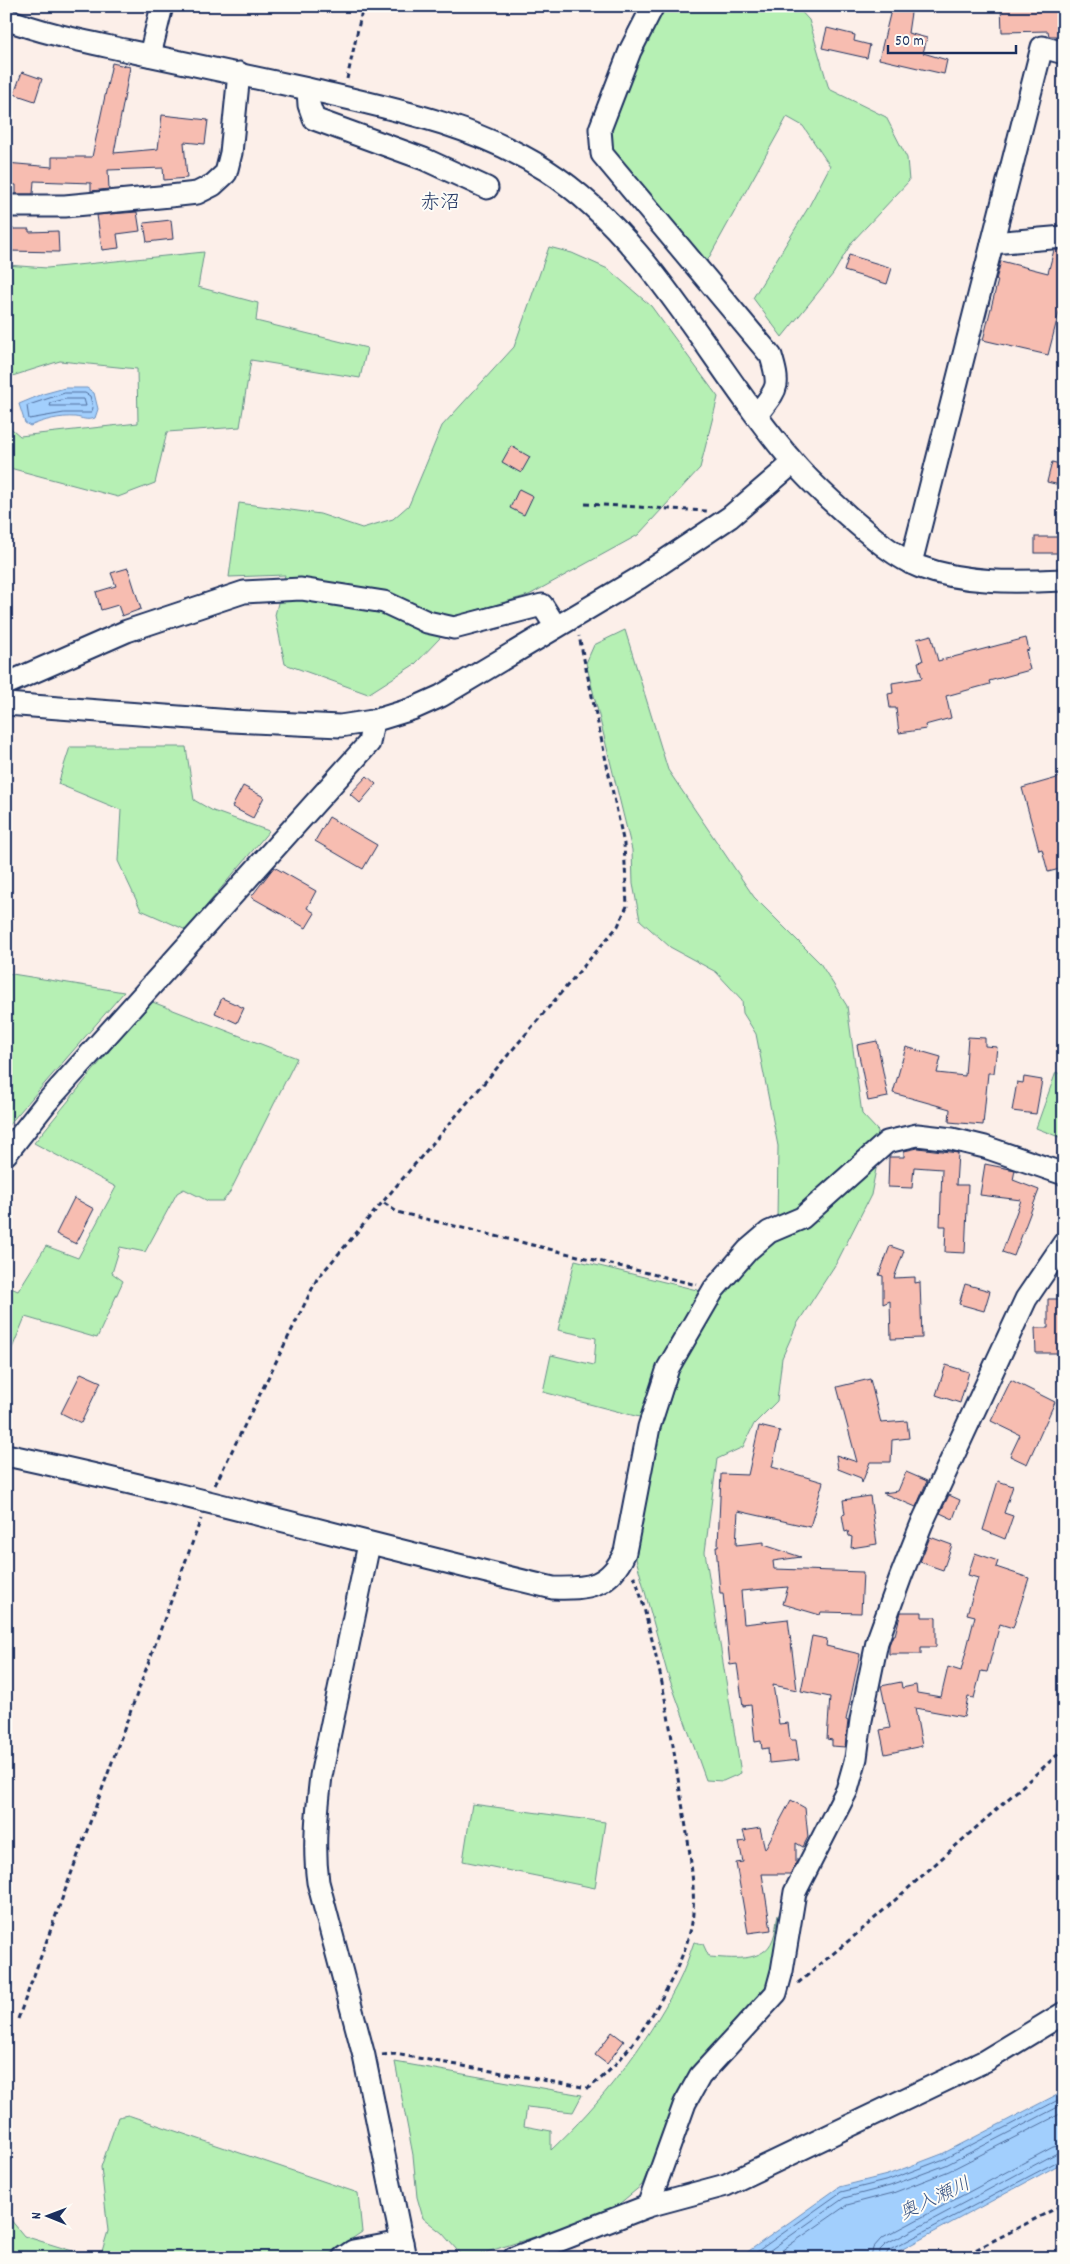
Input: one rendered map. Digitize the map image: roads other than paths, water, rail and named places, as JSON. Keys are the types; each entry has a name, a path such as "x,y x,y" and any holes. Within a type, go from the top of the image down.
{"street":[{"path":"150,55 162,6"},
{"path":"653,6 630,51 600,129 602,154 772,356 778,379 774,392 757,414"},
{"path":"6,19 69,38 240,73 343,97 448,124 498,144 546,170 596,209 646,264 794,463 868,533 912,563 971,579 1029,582 1064,580"},
{"path":"912,563 1042,47 1064,53"},
{"path":"6,206 65,206 160,197 197,193 213,185 226,173 231,153 240,73"},
{"path":"308,90 309,105 314,119 424,159 487,188"},
{"path":"992,243 1064,237"},
{"path":"6,704 287,724 340,726 374,721 412,709 441,696 556,627 575,618 730,517 794,463"},
{"path":"6,684 127,631 244,592 301,589 384,602 427,622 454,628 542,604 556,627"},
{"path":"6,1154 46,1103 369,743 374,721"},
{"path":"6,1455 207,1501 369,1544 553,1588 578,1589 595,1585 611,1575 619,1566 625,1552 649,1427 668,1368 714,1289 748,1250 769,1232 802,1218 887,1142 916,1136 952,1139 985,1147 1064,1174"},
{"path":"648,2206 685,2103 700,2076 776,1994 782,1971 795,1892 848,1790 856,1758 861,1720 877,1642 901,1576 922,1523 1026,1299 1064,1243"},
{"path":"343,2258 353,2251 403,2250 364,2056 318,1882 316,1862 316,1812 321,1776 369,1544"},
{"path":"514,2258 648,2206 726,2185 985,2061 1064,2012"}],"water":[{"path":"65,388 87,388 94,393 98,409 95,418 58,418 30,426 25,423 19,404 43,394"},
{"name":"奥入瀬川","path":"1064,2091 1064,2162 886,2258 739,2258 839,2187 887,2175 942,2154"}],"district":[{"name":"赤沼","path":"440,201"}]}
